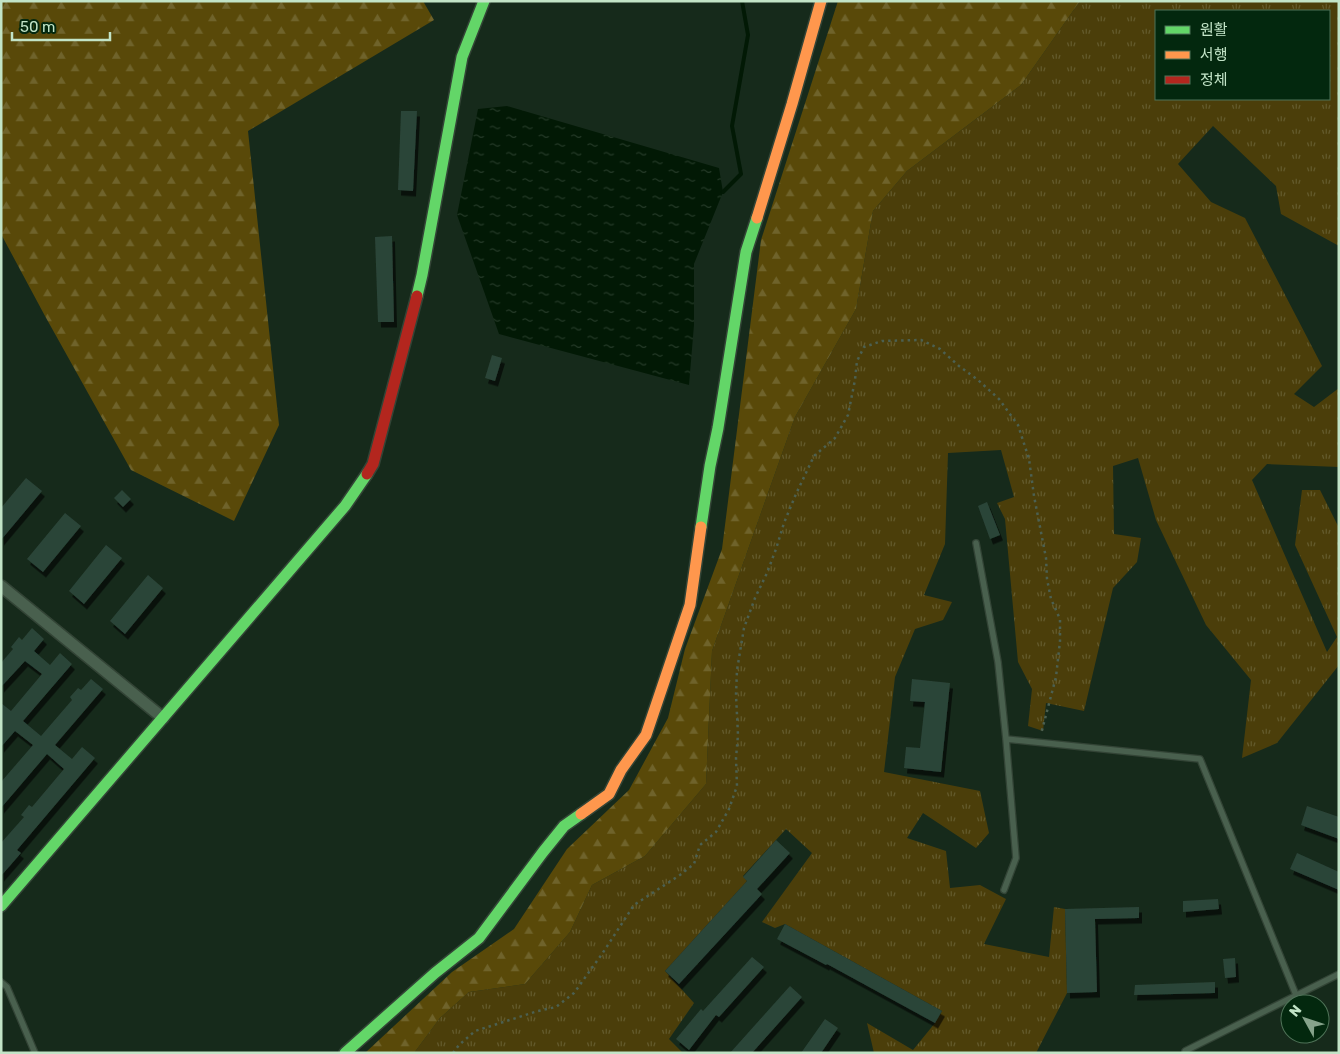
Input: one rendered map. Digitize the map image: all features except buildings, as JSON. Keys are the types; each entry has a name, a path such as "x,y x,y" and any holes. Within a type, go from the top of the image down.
{"street":[{"path":"1,906 345,506 373,464 422,274 462,57 484,1"},
{"path":"345,1053 435,973 479,938 564,826 608,794 621,770 646,735 690,605 710,466 718,428 746,252 792,104 821,1"},
{"path":"1,586 163,718"}],"lane":[{"path":"976,543 998,662 1016,858 1004,890"},
{"path":"1006,740 1200,758 1296,994"},
{"path":"1298,994 1339,974"},
{"path":"1,982 7,987 35,1053"},
{"path":"1186,1053 1186,1051 1280,1003"}],"path":[{"path":"453,1053 475,1031 556,1007 574,993 634,906 680,876 694,864 700,845 716,832 729,808 737,786 737,670 744,628 796,494 814,456 834,438 848,415 857,361 864,347 882,342 921,340 940,349 999,399 1018,425 1029,459 1046,558 1047,580 1051,600 1060,620 1056,677 1039,743"}],"green space":[{"path":"1,1 423,1 434,20 248,131 279,425 234,521 131,470 1,234"},
{"path":"838,1 1080,1 1021,85 907,171 873,211 856,309 795,417 712,651 706,784 645,856 592,885 570,932 525,984 469,992 440,1018 414,1053 365,1053 452,972 514,929 567,849 629,790 668,718 685,649 722,549 761,240"},
{"path":"1080,1 1339,1 1339,246 1281,214 1276,186 1213,126 1178,164 1211,202 1245,218 1322,366 1294,394 1314,407 1339,388 1339,467 1267,464 1252,480 1327,652 1337,637 1295,545 1302,490 1320,490 1339,528 1339,665 1277,743 1242,758 1251,680 1206,625 1156,520 1138,458 1113,466 1114,534 1141,538 1137,562 1113,588 1084,711 1046,703 1043,731 1028,726 1032,689 1018,662 1005,519 997,503 1014,497 1001,450 948,453 945,544 924,595 952,602 943,620 915,629 895,677 884,772 980,791 989,833 976,848 923,813 907,838 946,851 950,888 980,885 1006,899 984,944 1049,957 1054,907 1065,909 1067,993 1036,1053 874,1053 867,1023 913,1050 935,1023 942,1011 785,924 775,928 762,922 812,853 786,829 743,876 747,881 665,971 694,1003 669,1039 683,1053 414,1053 440,1018 469,992 525,984 570,932 592,885 645,856 706,784 712,651 795,417 856,309 873,211 907,171 1021,85"}],"water":[{"path":"507,106 719,168 723,192 694,264 694,325 689,385 499,334 457,215 478,109"}],"waterway":[{"path":"723,192 741,174 732,126 748,35 742,1"}],"traffic: fast":[{"path":"417,296 462,57 484,1"},
{"path":"701,527 746,252 757,218"},
{"path":"1,906 345,506 367,474"},
{"path":"345,1053 435,973 479,938 564,826 581,814"}],"traffic: slow":[{"path":"757,218 821,1"},
{"path":"581,814 609,794 621,770 646,735 690,605 701,527"}],"traffic: jam":[{"path":"367,474 373,464 417,296"}]}
